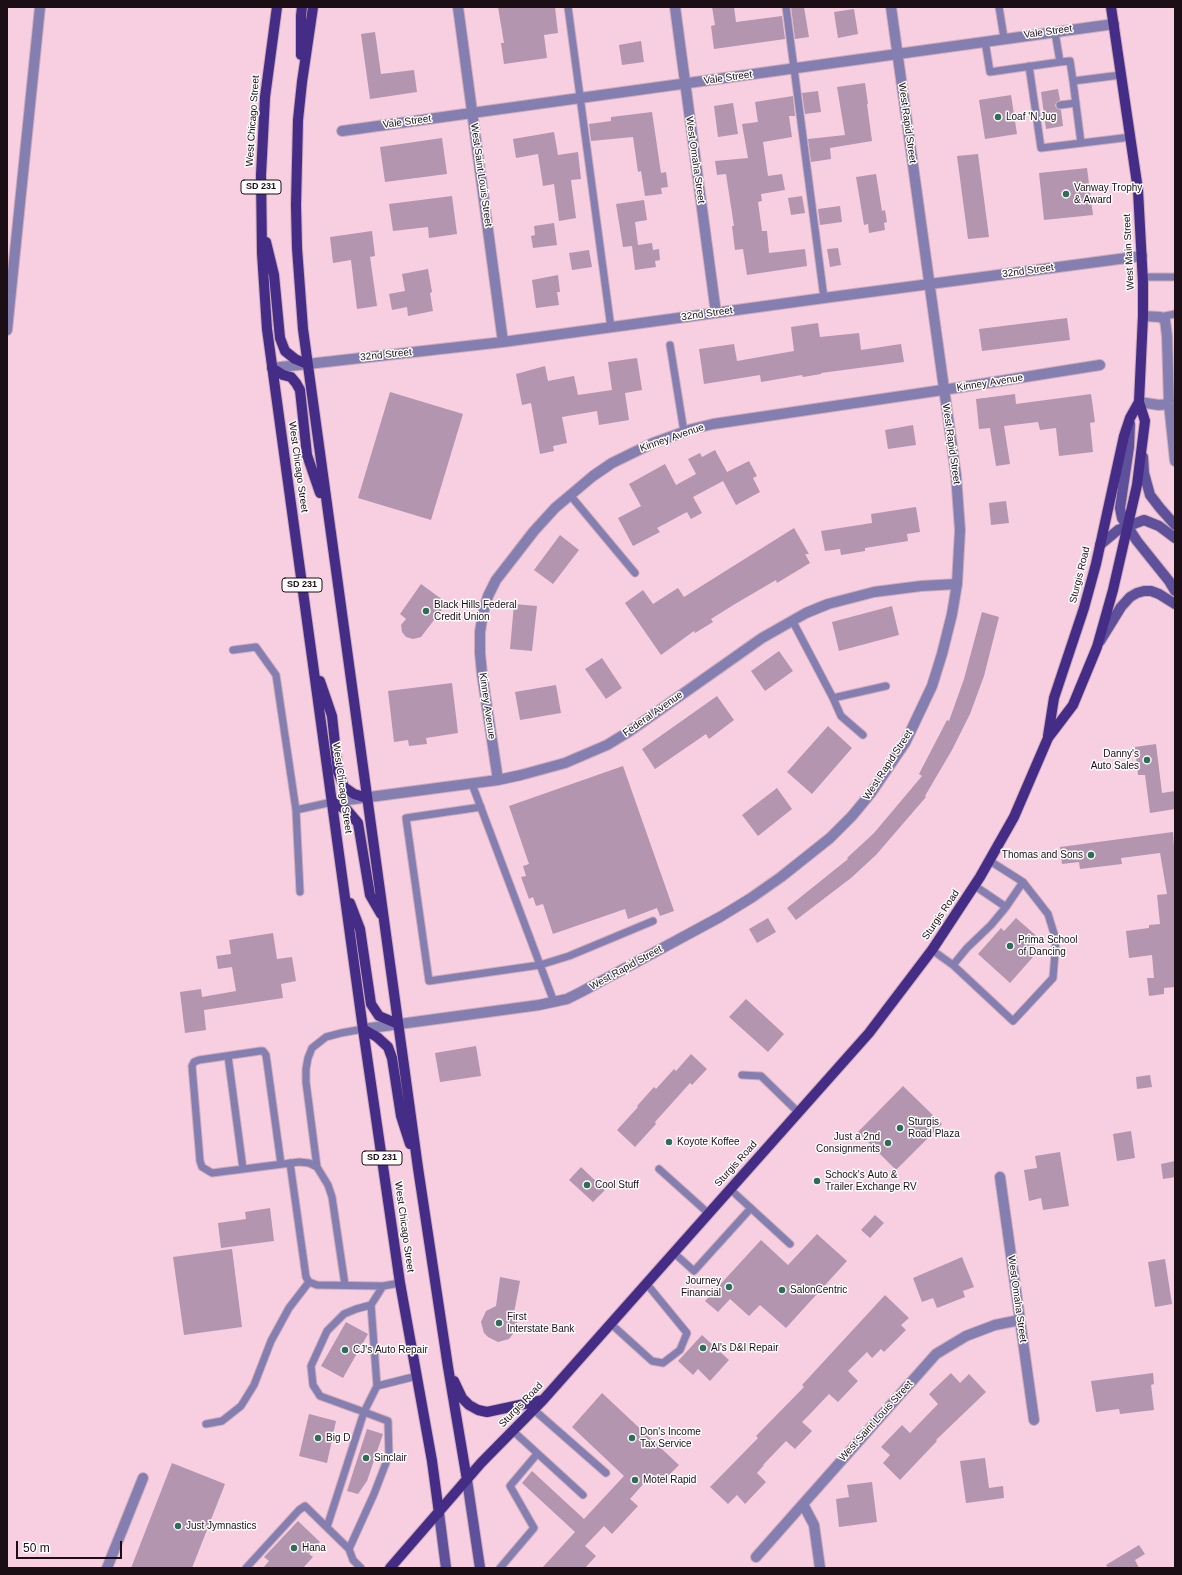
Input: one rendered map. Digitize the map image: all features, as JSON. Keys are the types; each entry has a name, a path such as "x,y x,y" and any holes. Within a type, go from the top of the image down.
{"main road":[{"name":"West Chicago Street","path":"277,7 265,97 260,219 264,288 272,368 363,1029 400,1283 432,1461 439,1512"},
{"path":"300,97 302,7"},
{"name":"SD 231","path":"313,7 298,120 297,226 300,291 307,364 418,1168 448,1367 467,1480"},
{"name":"West Main Street","path":"1111,7 1138,190 1144,316 1139,402 1145,421 1143,446"},
{"path":"260,219 274,275 280,338 285,351 295,359 307,364"},
{"path":"272,368 283,375 291,377 300,390 307,455 328,515"},
{"name":"West Main Street","path":"1130,418 1139,402"},
{"name":"Sturgis Road","path":"1048,738 1054,698 1084,608 1100,545 1118,458 1130,418"},
{"name":"Sturgis Road","path":"390,1568 481,1463 533,1409 544,1400 610,1323 869,1033 932,950 975,886 1014,817 1048,738 1073,705 1097,646 1113,590 1137,485 1143,446"},
{"path":"313,660 332,716 338,772 344,786 354,794 367,798"},
{"path":"332,802 347,810 358,823 370,895 384,919"},
{"path":"344,888 360,929 371,1004 378,1016 398,1024"},
{"path":"363,1029 377,1036 388,1047 392,1058 401,1116 418,1168"},
{"path":"448,1367 462,1398 469,1405 478,1410 488,1412 544,1400"}],"street":[{"path":"7,330 40,7"},
{"name":"West Saint Louis Street","path":"458,7 503,342"},
{"name":"West Omaha Street","path":"675,7 716,313"},
{"name":"West Rapid Street","path":"363,1029 554,1002 581,992 752,898 807,856 852,816 871,793 905,743 918,718 932,686 952,614 957,584 959,505 891,7"},
{"name":"Vale Street","path":"342,131 1004,38 1114,24"},
{"name":"32nd Street","path":"272,368 503,342 1142,256"},
{"path":"1144,316 1160,317 1165,320 1175,461"},
{"name":"Kinney Avenue","path":"498,780 482,674 480,632 488,596 496,580 534,531 570,495 593,476 618,460 653,443 713,424 944,390 1100,365"},
{"path":"1139,402 1159,405 1172,404"},
{"name":"West Main Street","path":"1130,418 1129,447 1120,508 1122,518 1137,541 1169,581 1175,591"},
{"name":"West Main Street","path":"1143,446 1144,473 1150,495 1175,525"},
{"path":"1100,545 1118,530 1144,520 1159,526 1175,538"},
{"name":"Federal Avenue","path":"332,802 498,780 564,763 607,745 630,731 762,638 792,620 828,604 874,592 921,586 957,584"},
{"path":"1097,646 1130,597 1137,593 1151,591 1175,604"},
{"name":"West Omaha Street","path":"1000,1177 1034,1420"},
{"name":"West Saint Louis Street","path":"756,1557 936,1354 966,1336 994,1325 1020,1320"},
{"path":"107,1568 143,1478"},
{"path":"467,1480 480,1568"},
{"path":"803,1504 814,1525 820,1568"},
{"name":"West Chicago Street","path":"439,1512 446,1568"}],"lane":[{"path":"568,7 611,328"},
{"path":"786,7 824,298"},
{"path":"999,7 1004,38"},
{"path":"1055,32 1060,62"},
{"path":"985,41 990,72 1070,61 1081,143"},
{"path":"1029,66 1039,108 1041,148 1131,137"},
{"path":"1073,81 1121,74"},
{"path":"1060,105 1076,103"},
{"path":"1143,277 1175,277"},
{"path":"1160,317 1175,314"},
{"path":"670,345 684,432"},
{"path":"570,495 635,573"},
{"path":"792,620 841,716 863,735"},
{"path":"233,650 256,647 276,674 296,810 300,892"},
{"path":"833,698 886,686"},
{"path":"472,784 554,1002"},
{"path":"296,810 332,802"},
{"path":"481,807 406,818 429,981 540,965 569,956 653,921"},
{"path":"932,950 954,965 1013,1021 1053,978 1056,940 1048,914 1023,882 990,861"},
{"path":"954,965 1006,907 1023,882"},
{"path":"975,886 1006,907"},
{"path":"345,1285 332,1197 328,1185 317,1167 306,1082 306,1069 312,1048 326,1038 341,1033 363,1029"},
{"path":"281,1164 266,1055 263,1051 194,1062 192,1066 200,1161 202,1167 206,1171 212,1173 290,1163 309,1163 317,1167"},
{"path":"228,1056 243,1169"},
{"path":"742,1075 761,1076 798,1112"},
{"path":"290,1163 306,1277 309,1282 317,1286 383,1286 400,1283"},
{"path":"658,1169 708,1213"},
{"path":"730,1189 790,1244"},
{"path":"673,1252 694,1271 751,1208"},
{"path":"206,1424 222,1421 241,1406 254,1385 271,1341 289,1308 309,1282"},
{"path":"610,1323 652,1361 663,1363 680,1350 687,1333 646,1283"},
{"path":"327,1527 364,1412 377,1386 372,1306 383,1286"},
{"path":"348,1549 374,1494 389,1455 388,1421 320,1396 313,1385 311,1366 327,1331 344,1314 356,1309 372,1306"},
{"path":"377,1386 417,1376"},
{"path":"533,1409 606,1474"},
{"path":"513,1431 583,1495"},
{"path":"500,1568 534,1528 510,1486 537,1454"},
{"path":"246,1568 299,1510 305,1506 348,1549 353,1560 361,1568"}],"building":[{"path":"498,7 555,7 558,33 544,35 547,58 504,64 501,43 504,43"},
{"path":"712,7 734,7 736,22 782,16 785,39 714,49 711,26 715,25"},
{"path":"791,7 804,7 809,37 795,39"},
{"path":"854,9 858,34 838,38 834,12"},
{"path":"375,32 381,74 414,70 417,92 370,99 361,34"},
{"path":"641,41 644,62 622,65 619,45"},
{"path":"865,83 872,141 830,148 831,159 811,162 808,139 845,135 837,87"},
{"name":"Loaf 'N Jug","path":"1058,89 1060,100 1055,106 1061,110 1063,126 1046,129 1041,92"},
{"path":"818,91 821,112 805,114 802,93"},
{"name":"Loaf 'N Jug","path":"1011,95 1017,134 985,139 979,100"},
{"path":"793,96 795,116 789,116 792,137 763,142 768,176 782,174 785,190 761,194 762,201 758,202 762,231 767,231 769,253 805,249 807,266 747,275 743,249 735,250 732,226 734,226 726,174 717,175 715,161 748,158 742,124 758,122 755,102"},
{"path":"733,103 738,134 718,137 714,106"},
{"path":"652,112 661,173 666,172 668,187 661,188 662,194 645,196 641,171 638,172 633,137 591,141 589,124 611,121 611,117"},
{"path":"554,132 558,155 578,152 581,179 571,180 576,218 559,221 554,184 543,186 538,154 516,158 513,139"},
{"path":"442,138 447,174 385,182 380,147"},
{"path":"978,154 989,237 968,239 957,156"},
{"name":"Vanway Trophy & Award","path":"1087,168 1093,215 1044,220 1039,173"},
{"path":"876,174 882,211 885,210 887,222 884,223 885,230 869,233 868,224 864,225 856,177"},
{"path":"452,196 457,234 429,238 428,227 393,231 389,204"},
{"path":"802,196 805,213 791,215 788,198"},
{"path":"644,200 647,220 635,222 638,245 652,243 653,250 659,249 660,260 655,261 656,267 635,270 632,246 623,247 616,204"},
{"path":"840,206 842,222 820,225 818,209"},
{"path":"554,223 557,245 533,248 531,236 535,235 534,226"},
{"path":"372,231 375,256 370,257 377,306 357,309 351,260 333,263 330,237"},
{"path":"838,248 841,265 830,267 827,249"},
{"path":"589,250 592,267 572,270 569,253"},
{"path":"428,269 432,292 430,293 433,311 408,316 407,307 392,310 389,294 405,291 402,274"},
{"path":"558,275 560,292 557,292 559,305 536,308 532,280"},
{"path":"1067,318 1070,340 982,351 979,329"},
{"path":"818,323 820,337 859,333 861,350 901,344 904,362 821,373 803,377 802,375 761,382 760,375 704,384 699,349 734,344 737,361 794,351 791,327"},
{"path":"637,358 642,390 625,393 629,420 599,425 597,411 562,417 567,443 553,446 554,451 540,454 531,403 522,405 516,374 545,366 548,381 574,376 578,395 612,390 608,362"},
{"path":"390,392 463,414 431,520 358,498"},
{"path":"1015,394 1016,404 1091,394 1095,422 1090,423 1093,452 1059,456 1056,428 1040,430 1038,422 1004,426 1010,464 996,466 990,428 979,429 976,399"},
{"path":"913,425 916,445 888,449 885,430"},
{"path":"715,450 727,472 749,461 757,476 753,478 760,492 736,505 723,481 693,497 702,513 691,519 687,512 657,528 660,532 633,546 618,518 641,506 629,484 665,464 676,485 696,474 688,459 700,453 702,457"},
{"path":"1006,501 1009,523 991,525 989,503"},
{"path":"916,507 920,532 907,534 908,541 865,548 865,551 841,555 840,549 825,551 821,531 872,523 871,514"},
{"path":"794,528 809,554 805,554 810,563 777,583 776,580 735,604 711,619 713,622 695,633 694,631 661,655 625,603 643,590 653,604 678,588 684,597"},
{"path":"560,535 579,550 553,584 534,570"},
{"name":"Black Hills Federal Credit Union","path":"421,584 447,603 421,637 413,639 406,637 402,632 401,625 406,619 400,614"},
{"path":"514,604 537,606 532,651 510,649"},
{"path":"892,606 899,635 839,651 832,622"},
{"path":"982,612 999,617 984,676 970,714 952,750 925,796 926,797 876,855 851,878 796,920 787,908 848,859 847,858 874,833 922,776 919,774 947,720 949,721 964,679"},
{"path":"779,651 793,671 765,691 751,671"},
{"path":"602,658 622,688 606,699 585,669"},
{"path":"452,683 458,733 426,738 427,744 409,746 408,740 394,742 388,691"},
{"path":"556,685 561,713 520,720 515,692"},
{"path":"717,696 734,720 709,739 706,734 655,769 642,749"},
{"path":"828,726 852,748 812,794 787,772"},
{"path":"1156,744 1162,793 1175,791 1175,809 1150,813 1145,775 1138,775 1135,747"},
{"path":"623,766 674,911 660,916 657,908 628,919 625,909 553,934 543,904 536,906 533,897 529,899 521,877 526,876 523,866 529,864 509,806"},
{"path":"777,788 792,809 758,836 742,815"},
{"path":"1173,832 1175,863 1175,987 1164,988 1164,994 1149,996 1147,978 1154,978 1152,955 1129,958 1126,931 1149,928 1149,925 1160,924 1157,895 1167,894 1160,853 1121,858 1122,864 1080,869 1079,862 1062,864 1060,847"},
{"path":"768,918 776,932 757,943 749,929"},
{"name":"Prima School of Dancing","path":"1016,918 1040,939 1028,952 1033,957 1010,983 978,954 1001,928 1004,931"},
{"path":"273,933 277,959 292,957 296,981 281,984 283,998 204,1010 206,1030 185,1033 180,992 201,989 202,997 236,991 232,967 218,969 216,956 231,954 229,940"},
{"path":"746,999 784,1034 768,1052 729,1017"},
{"path":"476,1046 481,1076 440,1082 435,1053"},
{"path":"691,1054 707,1069 692,1085 690,1083 635,1147 617,1130 654,1087 656,1089 674,1069 676,1071"},
{"path":"1150,1075 1152,1087 1137,1089 1136,1077"},
{"name":"Sturgis Road Plaza","path":"903,1086 942,1124 896,1170 858,1132"},
{"path":"1131,1131 1135,1158 1117,1161 1113,1134"},
{"path":"1060,1152 1069,1206 1043,1210 1041,1198 1029,1201 1024,1170 1037,1168 1035,1156"},
{"path":"1175,1161 1175,1177 1163,1179 1161,1164"},
{"name":"Cool Stuff","path":"581,1167 605,1190 593,1202 569,1180"},
{"path":"270,1208 274,1241 221,1248 218,1223 246,1219 245,1212"},
{"path":"875,1215 884,1223 870,1238 861,1230"},
{"name":"SalonCentric","path":"817,1234 847,1261 786,1328 760,1305 749,1316 730,1299 718,1312 705,1301 761,1240 788,1265"},
{"path":"232,1249 242,1327 184,1335 173,1257"},
{"path":"962,1257 974,1287 963,1291 965,1297 937,1308 933,1298 922,1302 913,1278"},
{"path":"1165,1259 1172,1304 1155,1307 1148,1262"},
{"name":"First Interstate Bank","path":"500,1277 520,1281 514,1313 518,1324 516,1330 509,1339 498,1342 488,1337 484,1333 481,1322 486,1311 496,1306"},
{"path":"885,1295 909,1318 901,1325 906,1330 884,1352 881,1349 872,1358 867,1352 848,1371 858,1381 838,1402 829,1394 802,1422 812,1431 795,1449 786,1441 763,1465 757,1473 766,1482 745,1504 737,1495 728,1504 710,1487 758,1438 756,1436 804,1387 802,1385"},
{"name":"CJ's Auto Repair","path":"346,1322 368,1334 343,1378 321,1366"},
{"name":"Al's D&I Repair","path":"702,1335 729,1360 710,1381 698,1369 693,1375 678,1361"},
{"path":"951,1373 960,1383 969,1374 986,1392 936,1440 937,1441 900,1480 883,1463 890,1455 881,1447 902,1425 910,1433 938,1404 929,1394"},
{"path":"1153,1373 1154,1384 1151,1385 1154,1410 1120,1414 1119,1409 1096,1412 1091,1381"},
{"path":"602,1393 679,1465 661,1483 652,1474 630,1499 638,1506 612,1534 604,1526 585,1546 596,1556 585,1568 542,1568 575,1532 522,1483 532,1471 584,1519 624,1476 572,1427"},
{"name":"Big D","path":"309,1414 336,1421 327,1463 299,1456"},
{"name":"Sinclair","path":"367,1429 383,1434 367,1481 358,1494 347,1491"},
{"path":"985,1458 989,1488 1003,1486 1004,1498 966,1503 960,1461"},
{"name":"Just Jymnastics","path":"172,1463 225,1484 192,1568 131,1568"},
{"path":"872,1482 877,1522 839,1527 836,1499 849,1497 847,1485"},
{"name":"Hana","path":"298,1521 320,1542 309,1554 313,1557 303,1568 263,1568 269,1561 264,1557"},
{"path":"1139,1545 1145,1554 1135,1560 1139,1568 1108,1568 1106,1565"}],"place":[{"name":"Loaf 'N Jug","path":"998,117"},
{"name":"Vanway Trophy & Award","path":"1066,194"},
{"name":"Black Hills Federal Credit Union","path":"426,611"},
{"name":"Danny's Auto Sales","path":"1147,760"},
{"name":"Thomas and Sons","path":"1091,855"},
{"name":"Prima School of Dancing","path":"1010,946"},
{"name":"Sturgis Road Plaza","path":"900,1128"},
{"name":"Koyote Koffee","path":"669,1142"},
{"name":"Just a 2nd Consignments","path":"888,1143"},
{"name":"Schock's Auto & Trailer Exchange RV","path":"817,1181"},
{"name":"Cool Stuff","path":"587,1185"},
{"name":"Journey Financial","path":"729,1287"},
{"name":"SalonCentric","path":"782,1290"},
{"name":"First Interstate Bank","path":"499,1323"},
{"name":"Al's D&I Repair","path":"703,1348"},
{"name":"CJ's Auto Repair","path":"345,1350"},
{"name":"Big D","path":"318,1438"},
{"name":"Don's Income Tax Service","path":"632,1438"},
{"name":"Sinclair","path":"366,1458"},
{"name":"Motel Rapid","path":"635,1480"},
{"name":"Just Jymnastics","path":"178,1526"},
{"name":"Hana","path":"294,1548"}]}
